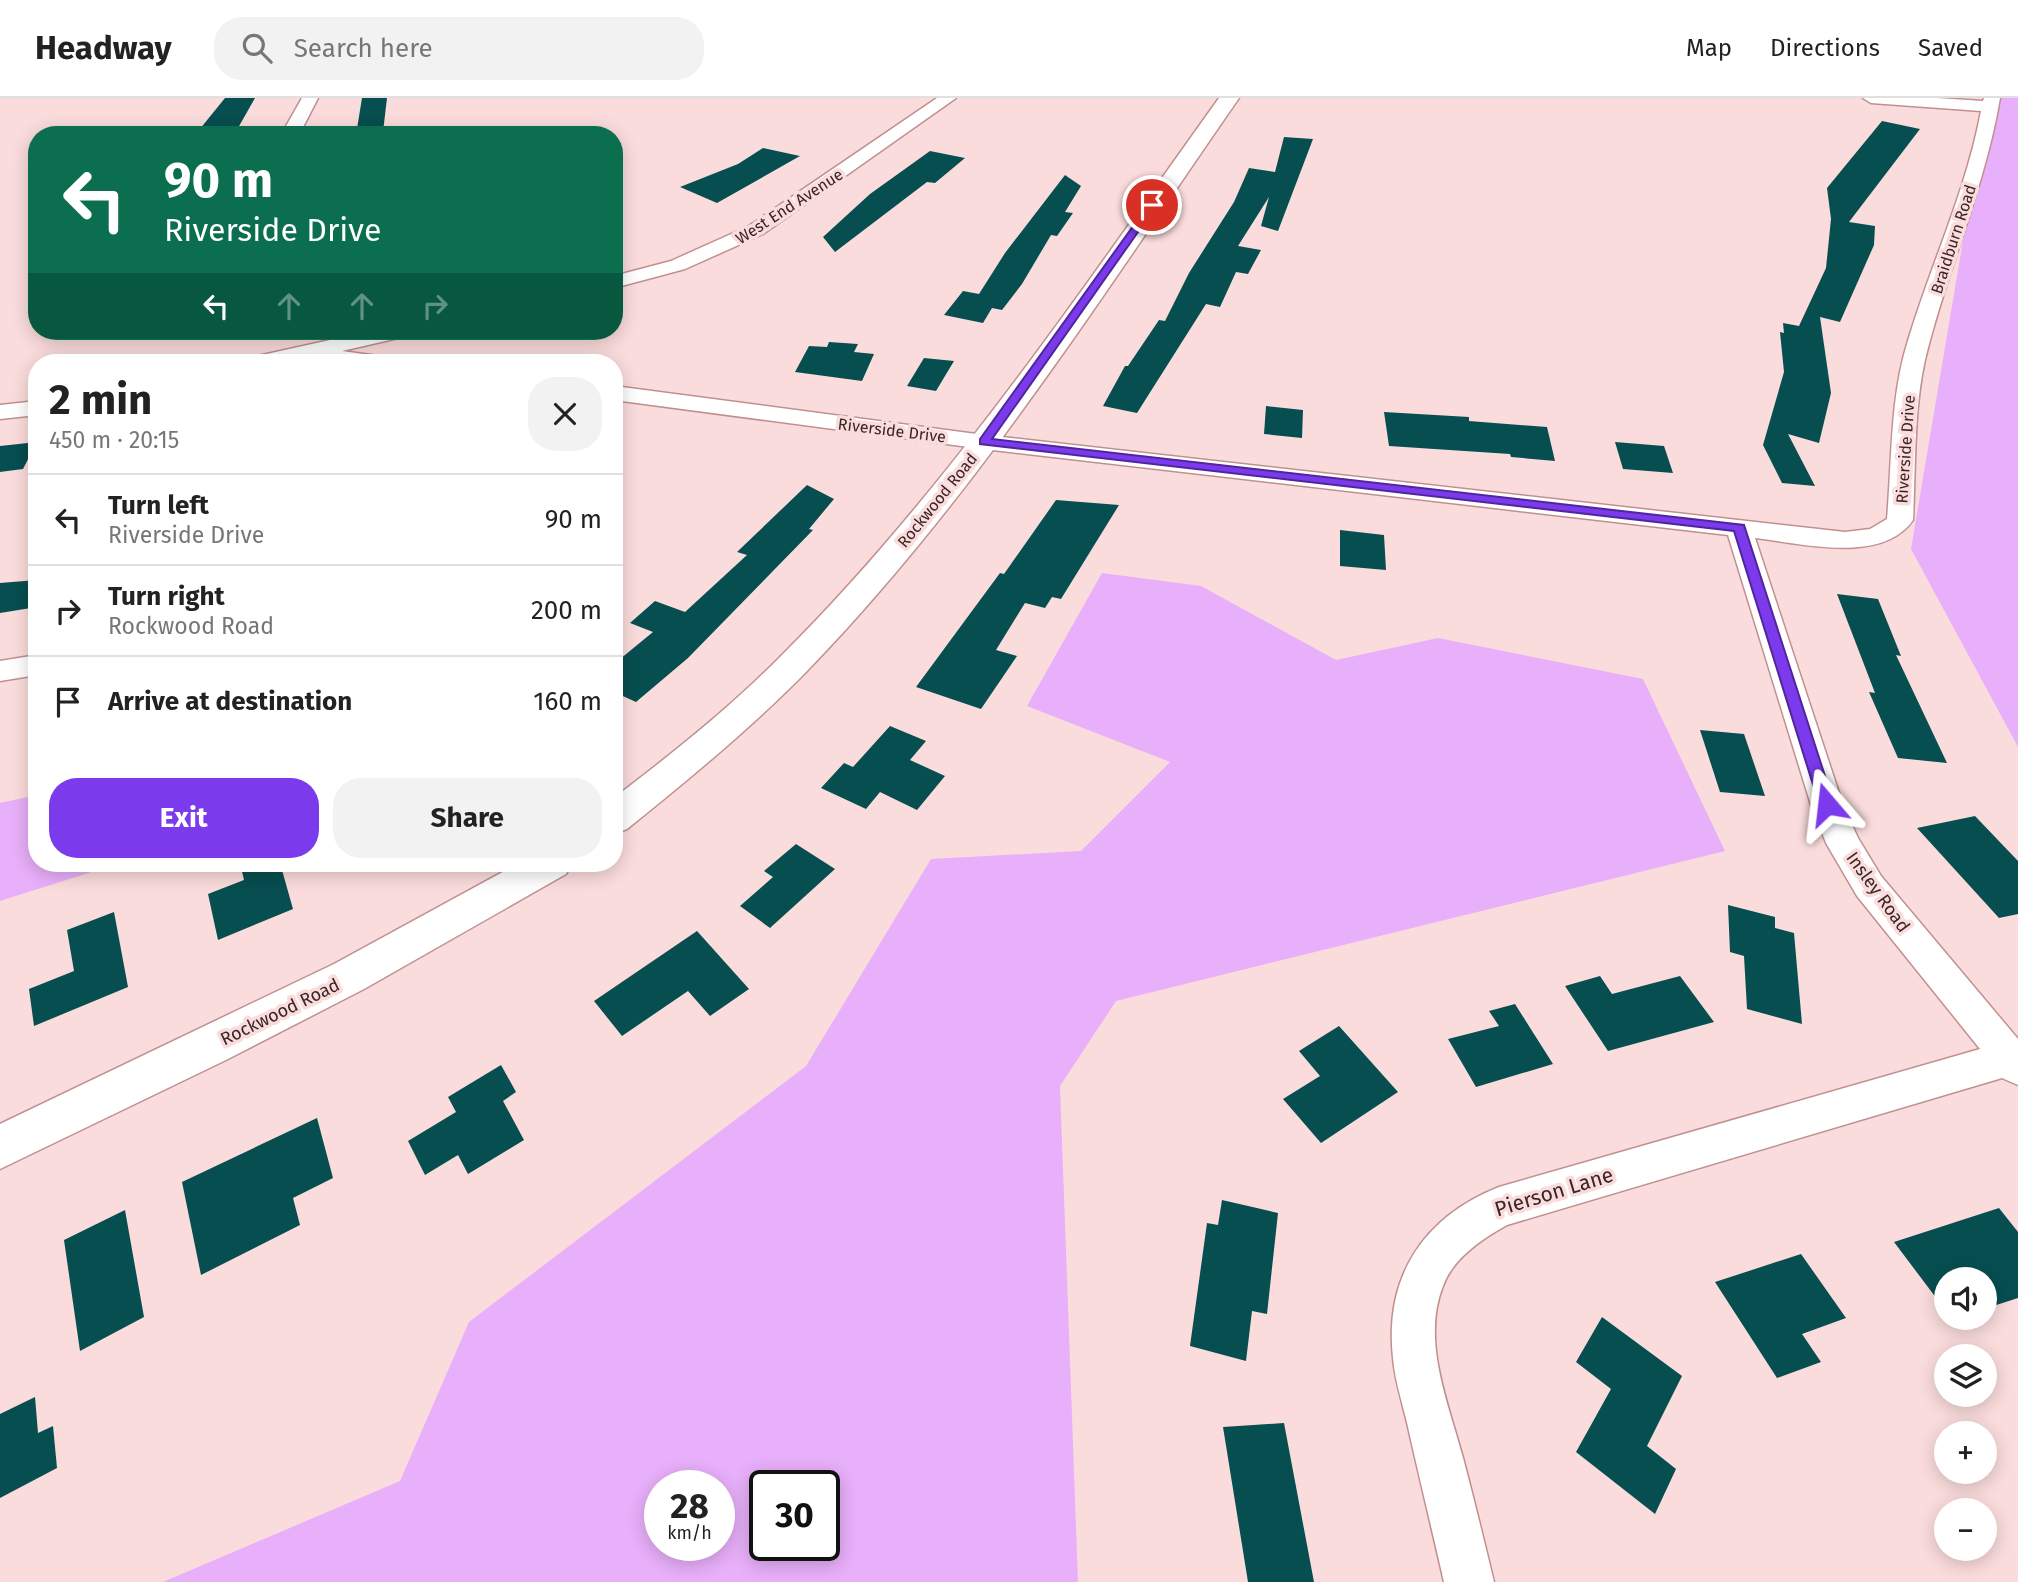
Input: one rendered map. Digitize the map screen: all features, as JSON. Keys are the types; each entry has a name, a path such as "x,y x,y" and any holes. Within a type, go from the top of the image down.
{"street":[{"path":"295,126 310,98"},
{"name":"West End Avenue","path":"623,280 678,265 756,230 948,98"},
{"name":"Rockwood Road","path":"623,812 666,782 780,679 928,513 984,442 1229,98"},
{"path":"1871,98 1992,102"},
{"name":"Braidburn Road","path":"1911,379 1922,327 1983,148 1992,102"},
{"path":"277,354 301,342 319,340"},
{"path":"301,342 347,354"},
{"name":"Riverside Drive","path":"623,394 984,442 1845,540 1886,533 1898,524 1911,379"},
{"path":"0,412 28,409"},
{"name":"Insley Road","path":"1739,528 1827,804 1843,843 1869,886 2014,1063"},
{"path":"0,671 28,667"},
{"name":"Rockwood Road","path":"0,1147 309,999 400,951 536,872"},
{"name":"Pierson Lane","path":"1469,1582 1415,1357 1414,1316 1426,1270 1446,1242 1471,1220 1499,1207 2014,1063"}],"shaded area":[{"path":"1987,98 2018,98 2018,747 1911,549"},
{"path":"1102,573 1201,586 1336,660 1438,638 1643,679 1725,851 1116,1001 1060,1086 1078,1582 163,1582 400,1481 469,1322 806,1066 931,859 1081,851 1170,762 1027,706"},
{"path":"28,797 28,872 92,872 0,901 0,803"}],"building":[{"path":"225,98 255,98 239,126 202,126"},
{"path":"362,98 387,98 384,126 357,126"},
{"path":"1882,121 1920,129 1849,222 1875,226 1874,245 1840,322 1820,317 1831,393 1819,443 1788,434 1815,486 1782,483 1763,445 1784,372 1780,332 1784,333 1783,323 1799,326 1826,268 1831,219 1827,188"},
{"path":"1284,137 1313,139 1278,231 1261,226 1269,197 1238,246 1261,250 1248,274 1236,272 1220,307 1206,304 1137,413 1103,406 1125,366 1128,366 1159,320 1165,321 1189,273 1234,202 1249,168 1275,172"},
{"path":"763,148 800,156 717,203 680,187 738,164"},
{"path":"930,151 965,158 935,183 927,182 835,252 823,237 870,194"},
{"path":"1065,175 1081,186 1065,212 1073,213 1057,236 1051,235 1022,284 1002,310 992,308 983,323 944,315 963,291 979,294 1005,253"},
{"path":"829,342 858,344 854,352 874,354 862,381 795,372 809,346 827,347"},
{"path":"924,358 954,361 936,391 907,386"},
{"path":"1266,406 1303,410 1302,438 1264,434"},
{"path":"1384,412 1469,417 1469,421 1547,427 1555,461 1511,457 1510,454 1389,446"},
{"path":"1615,442 1664,446 1673,473 1623,469"},
{"path":"28,443 28,459 23,469 0,472 0,446"},
{"path":"807,485 834,499 809,529 813,530 688,658 636,702 623,696 623,657 653,632 630,623 655,601 685,612 747,555 737,552"},
{"path":"1056,500 1119,505 1061,599 1052,597 1045,608 1025,603 996,650 1017,656 981,709 916,687 1000,573 1004,574"},
{"path":"1340,530 1384,535 1386,570 1340,566"},
{"path":"28,581 28,608 0,613 0,583"},
{"path":"1837,594 1878,599 1901,656 1896,655 1947,763 1898,758 1869,692 1875,693"},
{"path":"890,726 926,741 910,760 945,776 917,810 880,792 866,809 821,788 844,763 853,767"},
{"path":"1700,730 1744,734 1765,796 1720,792"},
{"path":"1975,816 2018,861 2018,914 1999,918 1917,828"},
{"path":"796,844 835,869 770,928 740,906 773,877 764,871"},
{"path":"242,872 283,872 293,909 218,940 208,894 244,880"},
{"path":"1728,905 1775,917 1775,928 1794,933 1802,1024 1747,1009 1744,956 1730,952"},
{"path":"114,912 128,987 34,1026 29,989 74,971 67,930"},
{"path":"697,931 749,989 710,1016 688,991 622,1036 594,1001"},
{"path":"1600,976 1612,994 1680,976 1714,1022 1608,1051 1565,986"},
{"path":"1515,1004 1553,1064 1476,1087 1448,1039 1499,1026 1489,1011"},
{"path":"1339,1026 1398,1092 1321,1143 1283,1099 1320,1076 1299,1051"},
{"path":"501,1065 516,1092 503,1101 524,1140 468,1174 458,1155 425,1175 408,1141 456,1112 448,1097"},
{"path":"317,1118 333,1178 293,1198 300,1225 201,1275 182,1182"},
{"path":"1222,1200 1278,1213 1267,1314 1252,1311 1246,1361 1190,1346 1207,1223 1218,1225"},
{"path":"1999,1208 2018,1232 2018,1298 1997,1305 1997,1267 1934,1267 1934,1295 1894,1242"},
{"path":"125,1210 144,1317 80,1351 64,1240"},
{"path":"1801,1254 1846,1318 1802,1334 1821,1362 1777,1378 1715,1282"},
{"path":"1602,1317 1682,1376 1647,1446 1676,1469 1655,1514 1576,1452 1611,1389 1576,1362"},
{"path":"35,1397 38,1433 53,1426 57,1468 0,1498 0,1414"},
{"path":"1284,1423 1314,1582 1248,1582 1223,1427"}],"route":[{"path":"1152,205 984,442 1739,528 1827,804"}]}
